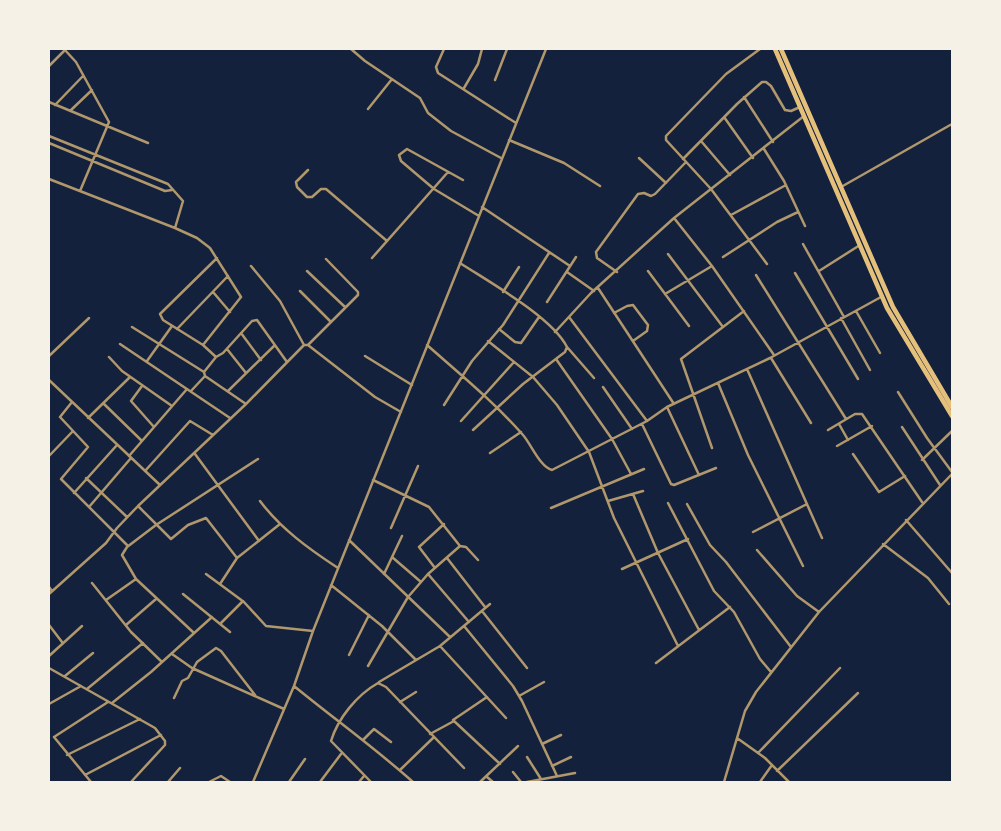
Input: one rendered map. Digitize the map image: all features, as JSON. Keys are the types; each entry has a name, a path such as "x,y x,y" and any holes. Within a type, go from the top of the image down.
{"main road":[{"path":"775,49 882,297 904,339 952,416"},
{"path":"781,49 899,318 952,407"}],"street":[{"path":"49,66 64,49 92,90 108,119 107,126 80,191"},
{"path":"350,49 420,98 428,113 451,131 501,158"},
{"path":"444,49 436,66 438,73 516,123"},
{"path":"464,88 478,64 482,49"},
{"path":"495,80 507,49"},
{"path":"253,782 294,686 331,585 546,49"},
{"path":"760,49 726,74 666,136 666,142 711,189 768,264"},
{"path":"55,105 83,76"},
{"path":"368,109 392,79"},
{"path":"683,158 744,97 766,82 771,86 785,110 800,107"},
{"path":"70,111 92,90"},
{"path":"744,97 773,142"},
{"path":"49,102 148,143"},
{"path":"555,332 596,289 617,272 674,218 753,158 804,116"},
{"path":"724,117 753,158"},
{"path":"841,187 952,124"},
{"path":"49,136 168,184 183,201 175,228"},
{"path":"509,140 525,145 564,163 600,186"},
{"path":"701,141 730,175"},
{"path":"49,143 165,191 172,190"},
{"path":"764,149 786,185 805,226"},
{"path":"464,180 411,151 402,151 399,155 401,161 434,189 479,216"},
{"path":"640,158 666,183"},
{"path":"617,272 597,258 596,252 638,194 644,193 651,196 686,162"},
{"path":"308,170 296,182 297,187 307,197 312,197 321,189 326,189 386,241"},
{"path":"372,258 448,172"},
{"path":"49,179 175,228 204,243 217,258 241,297 203,345"},
{"path":"731,215 786,185"},
{"path":"482,207 570,266"},
{"path":"723,256 777,222 798,212"},
{"path":"674,218 712,266 774,355"},
{"path":"803,244 870,370"},
{"path":"819,271 860,246"},
{"path":"444,405 462,376 518,302 549,253"},
{"path":"668,254 723,327"},
{"path":"547,302 576,257"},
{"path":"216,357 203,345 160,317 161,312 217,258"},
{"path":"49,594 106,543 114,531 160,484 194,454 287,362 331,322 358,292 326,259"},
{"path":"460,263 539,317 555,332 594,378"},
{"path":"251,266 280,301 306,345 375,397 401,412"},
{"path":"665,294 712,266"},
{"path":"503,292 519,267"},
{"path":"307,271 345,307"},
{"path":"648,271 689,326"},
{"path":"566,272 596,289 674,404"},
{"path":"795,273 858,379"},
{"path":"756,275 846,419"},
{"path":"177,329 228,276"},
{"path":"300,291 331,322"},
{"path":"213,292 230,312"},
{"path":"427,345 498,407 521,432 549,470 589,452 642,424 667,407 770,358 882,297"},
{"path":"614,313 626,306 633,305 648,325 647,331 633,341"},
{"path":"712,448 681,359 744,311"},
{"path":"856,311 880,353"},
{"path":"499,329 515,342 521,343 539,317"},
{"path":"569,317 647,421"},
{"path":"49,356 89,318"},
{"path":"191,392 216,357 227,349 252,321 257,320 287,362"},
{"path":"146,361 172,326"},
{"path":"132,327 246,404"},
{"path":"241,333 261,360"},
{"path":"488,341 533,377 556,405 589,452 602,487 636,563 678,646"},
{"path":"120,344 230,418"},
{"path":"228,391 274,346"},
{"path":"473,430 556,359 567,347"},
{"path":"227,349 246,374"},
{"path":"365,356 412,385"},
{"path":"109,357 130,377 172,406"},
{"path":"770,358 810,423"},
{"path":"556,359 612,439 631,474"},
{"path":"461,421 514,362"},
{"path":"747,369 822,538"},
{"path":"88,418 130,377"},
{"path":"49,380 160,484"},
{"path":"718,383 778,519 803,566"},
{"path":"143,386 131,401 154,427"},
{"path":"603,387 632,428"},
{"path":"89,507 187,389"},
{"path":"724,782 749,702 819,612 952,473 934,449 898,392"},
{"path":"72,402 60,417 88,447 61,477 62,482 128,546"},
{"path":"104,403 142,441"},
{"path":"667,407 698,475"},
{"path":"828,430 846,419 862,414 923,503"},
{"path":"145,470 190,421 213,435"},
{"path":"642,424 671,484 674,485 716,468"},
{"path":"839,424 848,440"},
{"path":"837,446 872,426"},
{"path":"902,427 940,485"},
{"path":"49,456 73,431"},
{"path":"922,460 952,431"},
{"path":"490,453 521,432"},
{"path":"74,493 117,445"},
{"path":"194,454 258,542"},
{"path":"853,454 878,492 905,476"},
{"path":"194,633 136,579 122,555 128,546 156,525 258,459"},
{"path":"391,528 418,466"},
{"path":"551,508 644,469"},
{"path":"86,478 127,517"},
{"path":"373,480 429,507 460,546 466,547 478,560"},
{"path":"608,501 643,491"},
{"path":"633,494 658,553 699,630"},
{"path":"260,501 280,524 309,549 338,568"},
{"path":"668,503 714,591 730,607 760,659 772,672"},
{"path":"687,504 710,545 726,562 791,647"},
{"path":"753,532 807,504"},
{"path":"138,506 171,538 188,525 206,518 237,558"},
{"path":"906,520 952,574"},
{"path":"220,584 237,558 280,524"},
{"path":"435,568 419,547 444,524"},
{"path":"384,574 402,536"},
{"path":"622,569 688,539"},
{"path":"350,540 450,637"},
{"path":"883,544 928,578 949,604"},
{"path":"368,666 408,596 428,574 460,546"},
{"path":"757,550 797,596 819,612"},
{"path":"392,557 420,582"},
{"path":"447,558 486,608"},
{"path":"206,574 254,609"},
{"path":"428,574 469,622"},
{"path":"106,600 136,579"},
{"path":"92,583 126,625 162,662"},
{"path":"331,585 388,631 416,660"},
{"path":"49,587 52,591"},
{"path":"183,594 230,632"},
{"path":"126,625 156,599"},
{"path":"221,623 243,601"},
{"path":"243,601 266,626 313,631"},
{"path":"370,782 331,742 338,722 360,696 440,646 490,604"},
{"path":"656,663 730,607"},
{"path":"482,611 527,668"},
{"path":"349,655 369,615"},
{"path":"112,703 172,654 212,616"},
{"path":"49,624 62,642"},
{"path":"49,656 62,642 82,626"},
{"path":"464,626 519,696 557,776"},
{"path":"87,689 143,643"},
{"path":"440,646 506,718"},
{"path":"174,698 182,681 188,678 192,668 209,653 218,648 255,695"},
{"path":"64,676 93,653"},
{"path":"172,654 192,668 284,709"},
{"path":"758,753 840,668"},
{"path":"49,669 156,728 165,745 131,782"},
{"path":"519,696 544,682"},
{"path":"378,683 383,684 464,768"},
{"path":"49,704 81,686"},
{"path":"294,686 413,782"},
{"path":"400,702 416,692"},
{"path":"777,771 858,694"},
{"path":"430,734 487,697"},
{"path":"91,782 54,740 55,735 108,701"},
{"path":"67,755 140,719"},
{"path":"452,721 456,722 500,764"},
{"path":"363,740 374,729 391,742"},
{"path":"85,775 161,735"},
{"path":"542,744 561,735"},
{"path":"400,770 433,738"},
{"path":"738,738 772,765 789,782"},
{"path":"480,782 488,777 518,746"},
{"path":"320,782 341,754"},
{"path":"526,757 541,779"},
{"path":"552,766 571,757"},
{"path":"289,782 305,759"},
{"path":"760,782 772,765"},
{"path":"168,782 180,768"},
{"path":"513,772 521,782"},
{"path":"526,782 575,773"},
{"path":"209,782 222,776 230,782"},
{"path":"359,782 364,776"},
{"path":"488,777 493,782"},
{"path":"548,778 551,782"}]}
